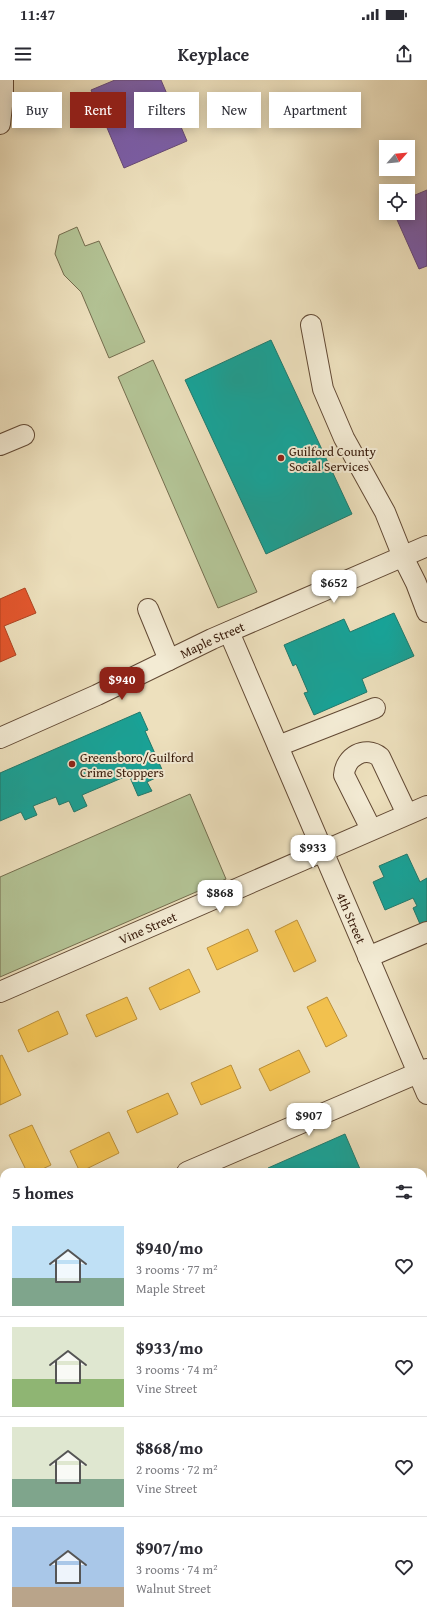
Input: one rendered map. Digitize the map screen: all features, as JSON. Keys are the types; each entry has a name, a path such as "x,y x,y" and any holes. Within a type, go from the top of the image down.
{"street":[{"path":"0,124 3,98 3,80"},
{"path":"311,325 323,389 344,438 385,512 427,612"},
{"path":"0,445 24,435"},
{"name":"Maple Street","path":"0,738 97,695 229,632 427,546"},
{"path":"148,609 169,660"},
{"name":"4th Street","path":"229,632 368,957 423,1071 427,1094"},
{"path":"278,746 375,708"},
{"path":"372,829 344,774 344,769 349,761 360,753 367,751 374,752 380,757 407,814"},
{"name":"Vine Street","path":"0,992 427,806"},
{"path":"368,957 427,932"},
{"path":"196,1168 423,1071"}],"green space":[{"path":"77,227 85,246 99,241 145,342 109,358 81,292 64,275 55,254 59,235"},
{"path":"153,360 257,592 218,608 118,377"},
{"path":"190,794 226,879 0,977 0,877"}],"building: Homes":[{"path":"297,920 316,961 294,972 275,931"},
{"path":"248,929 258,951 217,970 207,948"},
{"path":"189,969 200,992 160,1010 149,988"},
{"path":"127,997 137,1019 96,1037 86,1015"},
{"path":"327,997 347,1036 326,1047 307,1007"},
{"path":"58,1011 68,1034 28,1052 18,1030"},
{"path":"299,1050 310,1072 270,1091 259,1069"},
{"path":"2,1055 21,1095 0,1105 0,1056"},
{"path":"231,1065 241,1088 201,1105 191,1083"},
{"path":"168,1093 178,1114 137,1133 127,1111"},
{"path":"32,1125 51,1165 45,1168 25,1168 9,1135"},
{"path":"109,1132 119,1153 88,1168 78,1168 70,1151"}],"building: Shops":[{"path":"25,588 36,613 4,626 16,655 0,662 0,599"}],"building: Offices":[{"path":"115,80 161,80 166,92 134,92 134,128 181,128 187,141 124,168 107,128 126,128 126,92 92,92 91,90"},
{"path":"427,190 427,266 419,269 397,220 415,220 415,195"}],"building: Public":[{"path":"271,340 352,514 266,554 185,380"},
{"path":"394,613 414,656 362,679 367,692 314,715 304,693 308,692 296,664 293,666 284,645 344,619 350,632"},
{"path":"140,712 148,730 145,731 164,774 147,782 152,791 138,796 129,775 82,795 87,806 74,812 69,801 59,805 56,797 33,806 37,815 25,820 21,812 0,821 0,773"},
{"path":"407,854 420,882 427,878 427,930 423,931 413,908 417,906 413,898 385,910 373,882 384,877 379,866"},
{"path":"345,1134 360,1168 268,1168"}],"place":[{"name":"Guilford County Social Services","path":"281,458"},
{"name":"Greensboro/Guilford Crime Stoppers","path":"72,764"}]}
